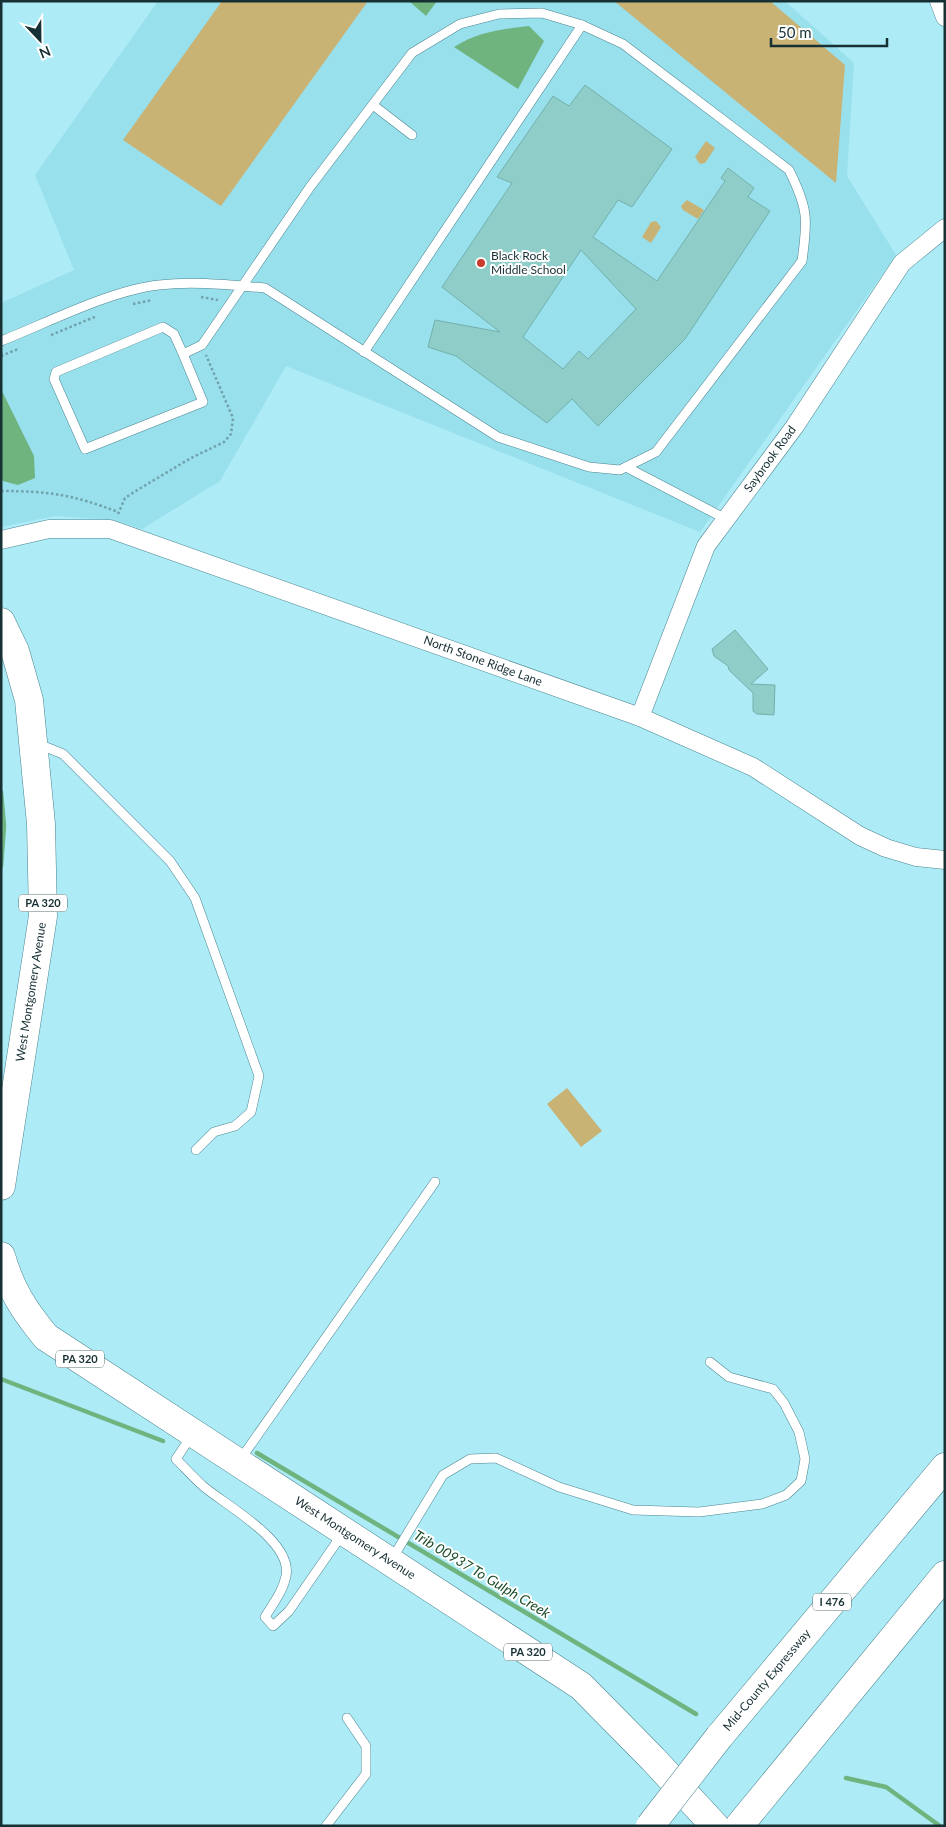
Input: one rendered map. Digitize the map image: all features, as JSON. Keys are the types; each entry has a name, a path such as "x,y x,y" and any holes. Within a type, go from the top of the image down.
{"main road":[{"name":"West Montgomery Avenue","path":"1,622 15,651 29,700 41,824 43,916 1,1186"},
{"name":"West Montgomery Avenue","path":"1,1256 9,1284 24,1311 46,1337 344,1531 395,1553 581,1686 653,1759 715,1826"},
{"name":"Mid-County Expressway","path":"650,1826 719,1737 945,1467"},
{"path":"739,1826 945,1574"}],"street":[{"path":"939,1 945,17"},
{"name":"Saybrook Road","path":"640,717 706,546 795,426 902,264 945,228"},
{"name":"North Stone Ridge Lane","path":"1,540 50,529 114,530 640,717 753,767 869,840 916,857 945,860"}],"lane":[{"path":"1,340 119,294 157,285 195,282 244,286 265,288 498,437 589,467 620,470 656,452 802,261 808,225 802,195 789,170 623,44 582,26 542,13 499,14 460,24 412,53 310,188 244,286 232,304 202,345 183,354"},
{"path":"364,352 582,26"},
{"path":"373,105 412,135"},
{"path":"163,327 174,334 183,354 203,402 84,449 54,379 56,372 163,327"},
{"path":"626,467 726,520"},
{"path":"34,742 63,754 170,861 195,898 259,1076 251,1112 235,1126 214,1132 196,1150"},
{"path":"238,1462 435,1182"},
{"path":"395,1553 443,1475 470,1459 496,1458 559,1487 633,1510 699,1512 762,1504 786,1495 801,1480 804,1459 799,1432 784,1403 773,1389 729,1376 710,1362"},
{"path":"194,1433 176,1459 204,1487 269,1536 281,1555 286,1574 279,1593 265,1617 273,1626 289,1611 344,1531"},
{"path":"326,1826 366,1774 366,1746 347,1718"}],"path":[{"path":"193,295 232,304"},
{"path":"127,306 155,299"},
{"path":"49,336 100,315"},
{"path":"114,530 118,512 125,498 191,458 224,442 232,434 233,418 202,345"},
{"path":"1,356 24,346"},
{"path":"1,491 43,491 83,499 118,512"}],"shaded area":[{"name":"Black Rock Middle School","path":"158,1 785,1 854,63 847,176 896,255 700,532 286,366 220,481 142,529 114,520 55,516 1,527 1,303 74,270 35,175"},
{"path":"222,1 368,1 221,206 123,140"},
{"path":"409,1 437,1 426,16"},
{"path":"614,1 770,1 845,65 836,183"},
{"path":"529,26 544,41 518,89 454,47 481,35"},
{"path":"706,141 715,148 705,163 700,164 695,157"},
{"path":"687,200 704,210 698,219 683,210 681,206"},
{"path":"656,221 661,227 651,243 642,237 651,222"},
{"path":"1,389 34,456 35,478 18,485 3,481 1,478"},
{"path":"567,1088 602,1131 581,1147 547,1104"}],"building":[{"name":"Black Rock Middle School","path":"585,85 672,149 632,207 618,200 593,237 657,281 725,181 721,178 728,168 754,188 748,197 770,211 685,339 598,426 572,399 547,423 456,356 428,347 435,320 500,332 442,287 512,183 497,177 553,96 569,106","holes":["581,250 636,309 588,359 579,351 563,369 523,337"]},
{"path":"735,630 768,669 751,684 775,685 774,715 757,714 753,711 753,693 729,670 728,666 714,656 712,649"}],"waterway":[{"name":"Trib 00937 To Gulph Creek","path":"1,792 4,826 1,866"},
{"name":"Trib 00937 To Gulph Creek","path":"1,1379 163,1441"},
{"name":"Trib 00937 To Gulph Creek","path":"257,1453 696,1714"},
{"name":"Trib 00937 To Gulph Creek","path":"846,1778 886,1787 940,1826"}],"place":[{"name":"Black Rock Middle School","path":"481,263"}]}
